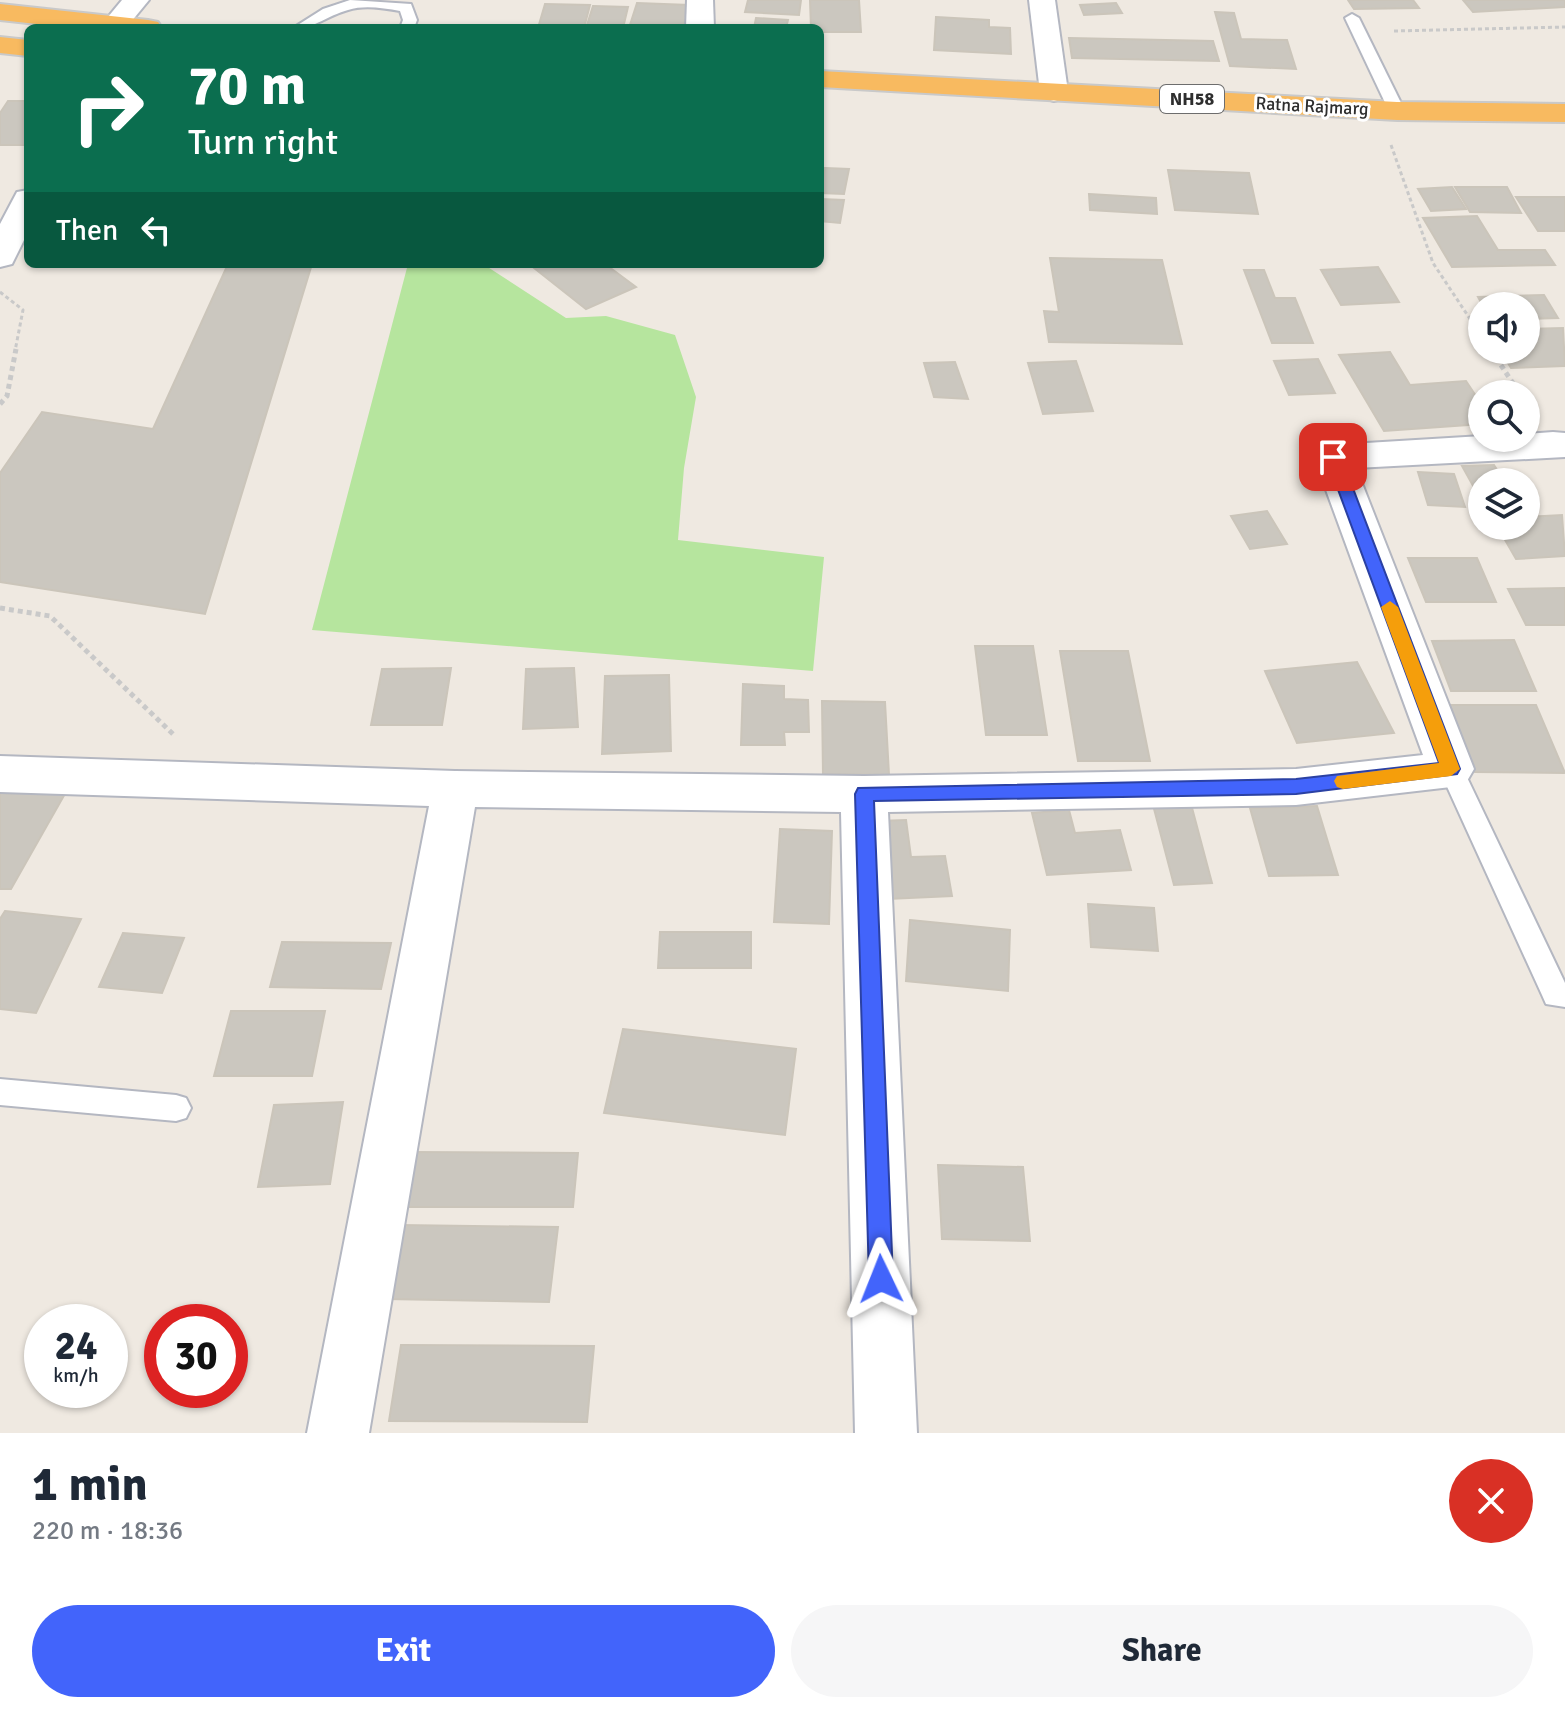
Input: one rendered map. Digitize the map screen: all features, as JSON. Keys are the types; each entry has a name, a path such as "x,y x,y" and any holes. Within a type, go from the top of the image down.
{"highway":[{"path":"0,12 122,24"},
{"path":"0,45 24,48"},
{"name":"Ratna Rajmarg","path":"824,79 1054,92 1550,141"},
{"name":"Ratna Rajmarg","path":"1011,118 1393,124 1565,113"}],"street":[{"path":"116,23 136,0"},
{"path":"700,0 700,24"},
{"path":"1042,0 1054,92"},
{"path":"0,257 24,207"},
{"path":"0,774 455,789 864,794 1296,787 1451,769 1333,457 1565,445"},
{"path":"338,1433 455,789"},
{"path":"864,794 886,1433"}],"lane":[{"path":"307,24 340,5 365,0 406,7 408,24"},
{"path":"1355,25 1393,124"},
{"path":"1451,769 1556,995 1565,995"},
{"path":"0,1092 176,1108"}],"path":[{"path":"1355,25 1565,27"},
{"path":"1393,124 1433,263 1468,316"},
{"path":"0,292 23,310 7,396 0,404"},
{"path":"0,608 50,616 185,746 188,780"}],"green space":[{"path":"407,268 489,268 566,318 606,316 675,335 696,397 684,468 678,540 824,557 813,671 312,630"}],"building":[{"path":"748,0 801,0 799,15 745,12"},
{"path":"810,0 859,0 861,32 824,32 824,24 811,24"},
{"path":"1348,0 1413,0 1419,8 1354,9"},
{"path":"1463,0 1565,0 1565,7 1473,12"},
{"path":"637,3 689,5 684,24 630,24"},
{"path":"1116,3 1122,13 1084,15 1080,5"},
{"path":"545,4 590,5 585,24 539,24"},
{"path":"593,6 628,7 624,24 587,24"},
{"path":"1215,12 1234,13 1241,39 1287,40 1296,69 1230,66"},
{"path":"936,17 989,20 989,27 1010,28 1011,54 934,50"},
{"path":"756,18 788,20 787,24 755,24"},
{"path":"1069,38 1213,41 1219,61 1072,58"},
{"path":"8,101 24,101 24,145 0,145 0,113"},
{"path":"825,168 849,169 844,194 824,193"},
{"path":"1168,170 1249,173 1258,214 1175,210"},
{"path":"1452,187 1466,209 1431,211 1418,189"},
{"path":"1455,187 1507,187 1521,213 1470,212"},
{"path":"1089,194 1156,198 1157,214 1090,210"},
{"path":"1516,197 1565,197 1565,231 1538,231"},
{"path":"824,199 844,200 840,223 824,221"},
{"path":"1477,216 1498,250 1545,250 1555,265 1452,267 1423,218"},
{"path":"1050,258 1162,260 1182,344 1049,342 1044,311 1059,312"},
{"path":"1378,267 1399,302 1341,305 1321,270"},
{"path":"226,268 311,268 205,614 0,582 0,473 42,412 153,429"},
{"path":"534,268 610,268 636,287 586,309"},
{"path":"1244,270 1264,270 1275,298 1295,298 1313,343 1272,343"},
{"path":"1540,295 1544,295 1558,318 1540,319"},
{"path":"1563,328 1565,366 1511,368 1509,364 1540,364 1540,329"},
{"path":"1390,352 1410,385 1466,381 1468,425 1384,431 1339,355"},
{"path":"1318,359 1335,393 1289,395 1274,361"},
{"path":"1076,361 1093,411 1043,414 1028,363"},
{"path":"955,362 968,399 934,397 924,363"},
{"path":"1494,465 1496,468 1468,468 1468,477 1462,466"},
{"path":"1418,472 1454,474 1465,507 1428,505"},
{"path":"1267,511 1287,544 1250,549 1231,516"},
{"path":"1562,515 1565,556 1516,559 1505,540 1540,540 1540,516"},
{"path":"1408,558 1477,558 1496,602 1426,602"},
{"path":"1565,588 1565,625 1526,625 1508,589"},
{"path":"1514,640 1536,691 1451,691 1432,641"},
{"path":"975,646 1033,646 1047,735 986,735"},
{"path":"1060,651 1128,651 1150,761 1078,761"},
{"path":"1357,662 1394,733 1297,743 1265,671"},
{"path":"451,668 442,725 371,725 382,669"},
{"path":"574,668 578,727 523,729 526,669"},
{"path":"669,675 671,751 602,754 605,676"},
{"path":"743,684 784,686 784,699 808,700 809,732 784,732 785,745 741,745"},
{"path":"822,701 885,702 889,775 823,774"},
{"path":"1450,705 1536,705 1565,773 1475,772"},
{"path":"0,791 66,792 11,889 0,889"},
{"path":"1191,804 1212,883 1174,885 1153,805"},
{"path":"1317,806 1338,875 1269,876 1250,808"},
{"path":"1069,810 1075,833 1120,830 1131,870 1047,875 1032,813"},
{"path":"906,820 911,857 945,856 952,896 888,899 879,821"},
{"path":"780,829 832,831 829,924 774,922"},
{"path":"1088,904 1154,908 1158,951 1091,947"},
{"path":"5,911 81,919 36,1013 0,1009 0,919"},
{"path":"910,920 1010,930 1008,991 906,981"},
{"path":"660,932 751,932 751,968 658,968"},
{"path":"123,933 184,938 162,993 99,987"},
{"path":"282,942 391,943 381,989 270,987"},
{"path":"231,1011 325,1011 312,1076 214,1076"},
{"path":"623,1029 796,1049 785,1135 604,1113"},
{"path":"343,1102 330,1184 258,1187 274,1105"},
{"path":"410,1152 578,1153 573,1207 401,1207"},
{"path":"938,1165 1023,1167 1030,1241 942,1239"},
{"path":"399,1225 558,1227 549,1302 387,1299"},
{"path":"401,1345 594,1346 587,1422 389,1421"}],"slow traffic":[{"path":"1343,781 1451,769 1390,607"}],"route":[{"path":"881,1279 864,794 1296,787 1451,769 1333,457"}]}
